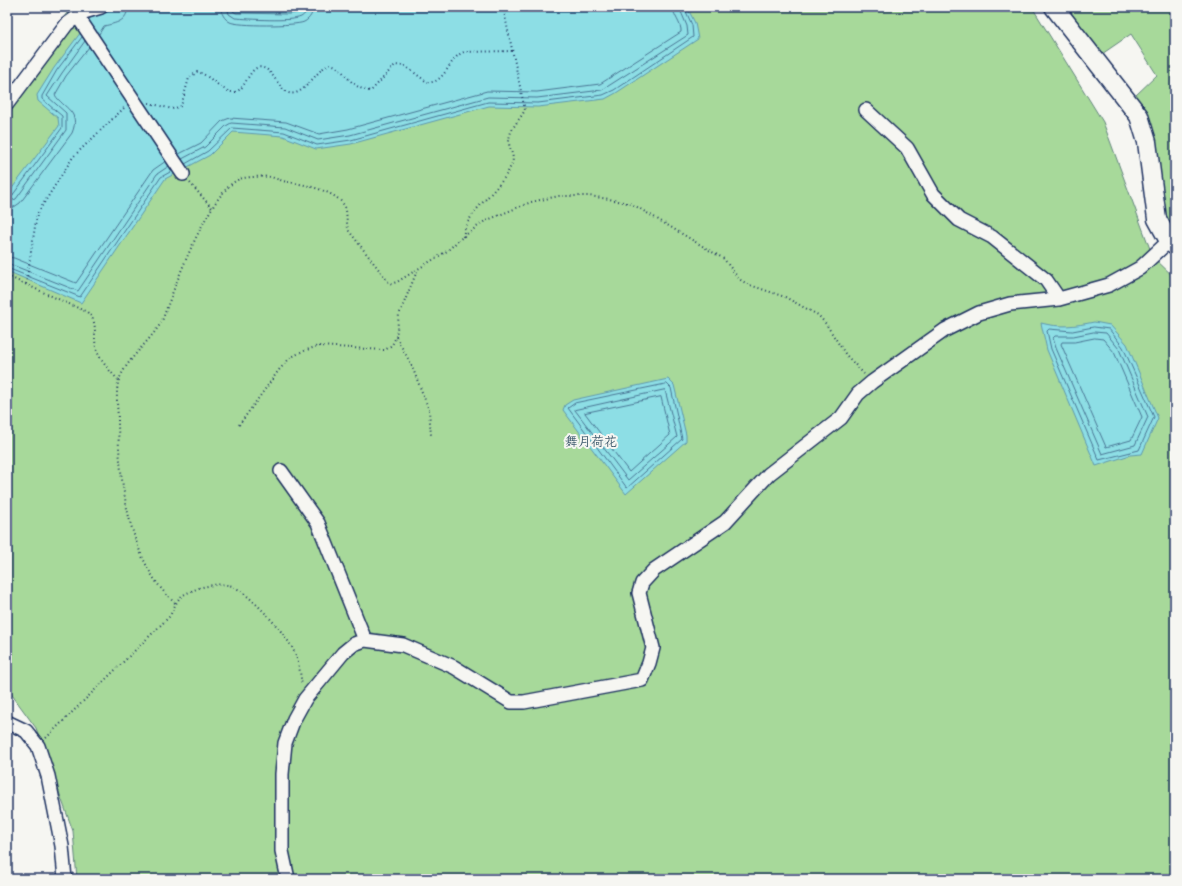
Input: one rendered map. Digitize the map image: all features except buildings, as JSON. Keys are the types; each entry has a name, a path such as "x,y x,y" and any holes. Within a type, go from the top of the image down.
{"street":[{"path":"81,20 84,12 101,7"},
{"path":"288,879 282,851 282,774 285,743 294,718 305,698 343,653 354,644 365,640 404,645 454,667 511,702 524,702 642,680 650,663 653,648 639,593 642,583 654,570 725,522 769,474 841,418 858,394 872,382 945,330 979,313 1010,304 1059,299 1109,284 1140,268 1172,244 1157,219 1147,142 1139,116 1054,7"},
{"path":"81,20 183,174"},
{"path":"7,104 68,24 81,20"},
{"path":"866,110 907,148 932,194 959,220 992,237 1046,280 1059,299"},
{"path":"282,471 318,523 365,640"},
{"path":"7,722 26,731 38,746 48,776 62,846 65,879"}],"path":[{"path":"462,237 467,222 506,175 512,164 513,156 509,144 510,135 512,128 525,110 503,7"},
{"path":"26,283 37,214 73,157 134,100 172,109 178,108 181,106 189,78 197,72 203,73 228,91 235,92 241,88 251,72 262,68 269,72 288,92 293,94 299,92 323,67 330,64 337,67 357,88 371,91 395,65 405,66 427,82 431,83 436,82 440,78 459,53 513,51"},
{"path":"183,174 213,208"},
{"path":"175,603 164,593 150,573 137,544 119,460 119,381 127,365 156,332 162,321 190,249 213,208 232,182 243,178 269,177 284,182 307,184 342,201 346,209 346,225 349,231 390,284 397,282 418,270 447,251 462,237 485,221 531,202 559,196 589,196 632,204 724,259 743,282 785,297 818,315 826,324 846,355 872,382"},
{"path":"239,425 279,370 290,358 301,352 318,346 385,350 392,345 396,336 399,315 418,270"},
{"path":"7,276 26,283 87,312 92,316 94,322 96,348 119,381"},
{"path":"396,336 411,364 429,410 431,435"},
{"path":"38,746 170,616 175,603 182,595 206,586 226,585 233,587 244,594 264,612 290,644 298,661 305,698"}],"green space":[{"name":"舞月荷花","path":"84,7 1032,7 1103,122 1153,257 1175,278 1175,879 77,879 73,831 36,728 7,688 7,92 67,13"},
{"path":"1070,7 1175,7 1175,241 1161,217 1135,96 1157,75 1131,34 1099,56 1074,24"}],"water":[{"path":"124,7 289,10 313,7 687,7 695,23 698,39 605,99 538,107 489,106 351,144 316,149 283,136 233,132 210,155 165,179 81,303 7,271 7,195 59,126 58,118 38,101 37,95 54,68 87,24 92,14 98,11"},
{"path":"1094,322 1110,325 1127,344 1158,418 1142,454 1130,455 1096,466 1047,350 1041,323 1055,326 1068,326"},
{"path":"668,379 674,385 686,435 686,441 626,494 563,410 565,405 573,400"}]}
